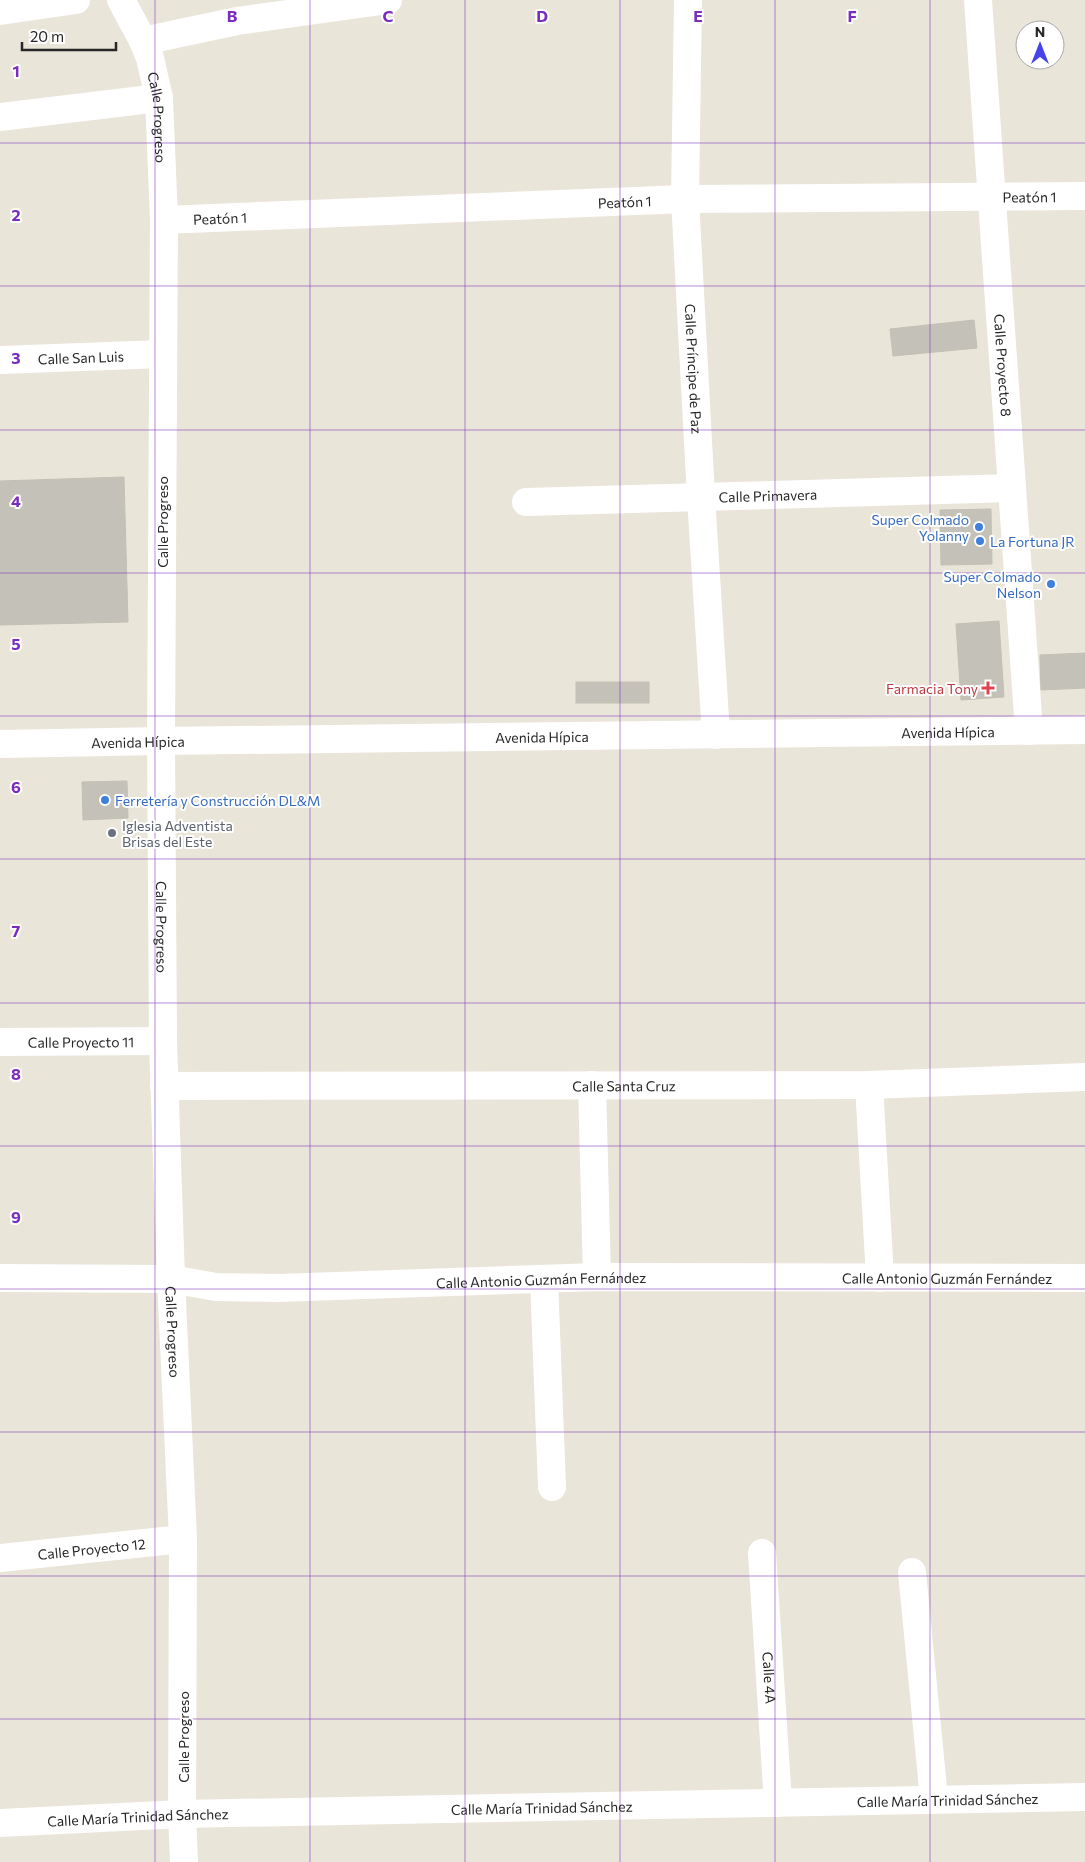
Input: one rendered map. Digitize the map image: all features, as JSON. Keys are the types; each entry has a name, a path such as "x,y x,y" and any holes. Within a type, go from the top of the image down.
{"street":[{"path":"0,11 76,0"},
{"name":"Calle Progreso","path":"121,0 143,41 152,66 159,98 164,220 160,740 163,1040 171,1279 183,1539 182,1814 184,1862"},
{"path":"143,41 237,21 388,0"},
{"name":"Calle Príncipe de Paz","path":"688,0 685,199 716,735"},
{"name":"Calle Proyecto 8","path":"978,0 1029,731"},
{"path":"0,117 159,98"},
{"name":"Peatón 1","path":"164,220 685,199 1085,196"},
{"name":"Calle San Luis","path":"0,360 163,354"},
{"name":"Calle Primavera","path":"526,502 1012,488"},
{"name":"Avenida Hípica","path":"0,744 160,740 1085,730"},
{"name":"Calle Proyecto 11","path":"0,1042 163,1040"},
{"name":"Calle Santa Cruz","path":"164,1086 869,1085 1085,1077"},
{"path":"592,1085 597,1277"},
{"path":"869,1085 880,1278"},
{"name":"Calle Antonio Guzmán Fernández","path":"0,1278 171,1279 216,1287 278,1288 597,1277 1085,1278"},
{"path":"544,1279 552,1488"},
{"name":"Calle Proyecto 12","path":"0,1558 183,1539"},
{"name":"Calle 4A","path":"762,1553 778,1802"},
{"path":"912,1572 934,1799"},
{"name":"Calle María Trinidad Sánchez","path":"0,1823 182,1814 1085,1797"}],"building":[{"path":"974,320 977,348 893,356 890,329"},
{"path":"124,477 128,622 0,625 0,481"},
{"path":"991,509 992,564 941,565 940,510"},
{"path":"999,621 1004,697 961,700 956,624"},
{"path":"1085,653 1085,688 1041,690 1040,655"},
{"path":"576,682 649,682 649,703 576,703"},
{"name":"Ferretería y Construcción DL&M","path":"127,781 128,818 83,820 82,782"}],"place":[{"name":"Super Colmado Yolanny","path":"979,527"},
{"name":"La Fortuna JR","path":"980,541"},
{"name":"Super Colmado Nelson","path":"1051,584"},
{"name":"Farmacia Tony","path":"988,688"},
{"name":"Ferretería y Construcción DL&M","path":"105,800"},
{"name":"Iglesia Adventista Brisas del Este","path":"112,833"}]}
